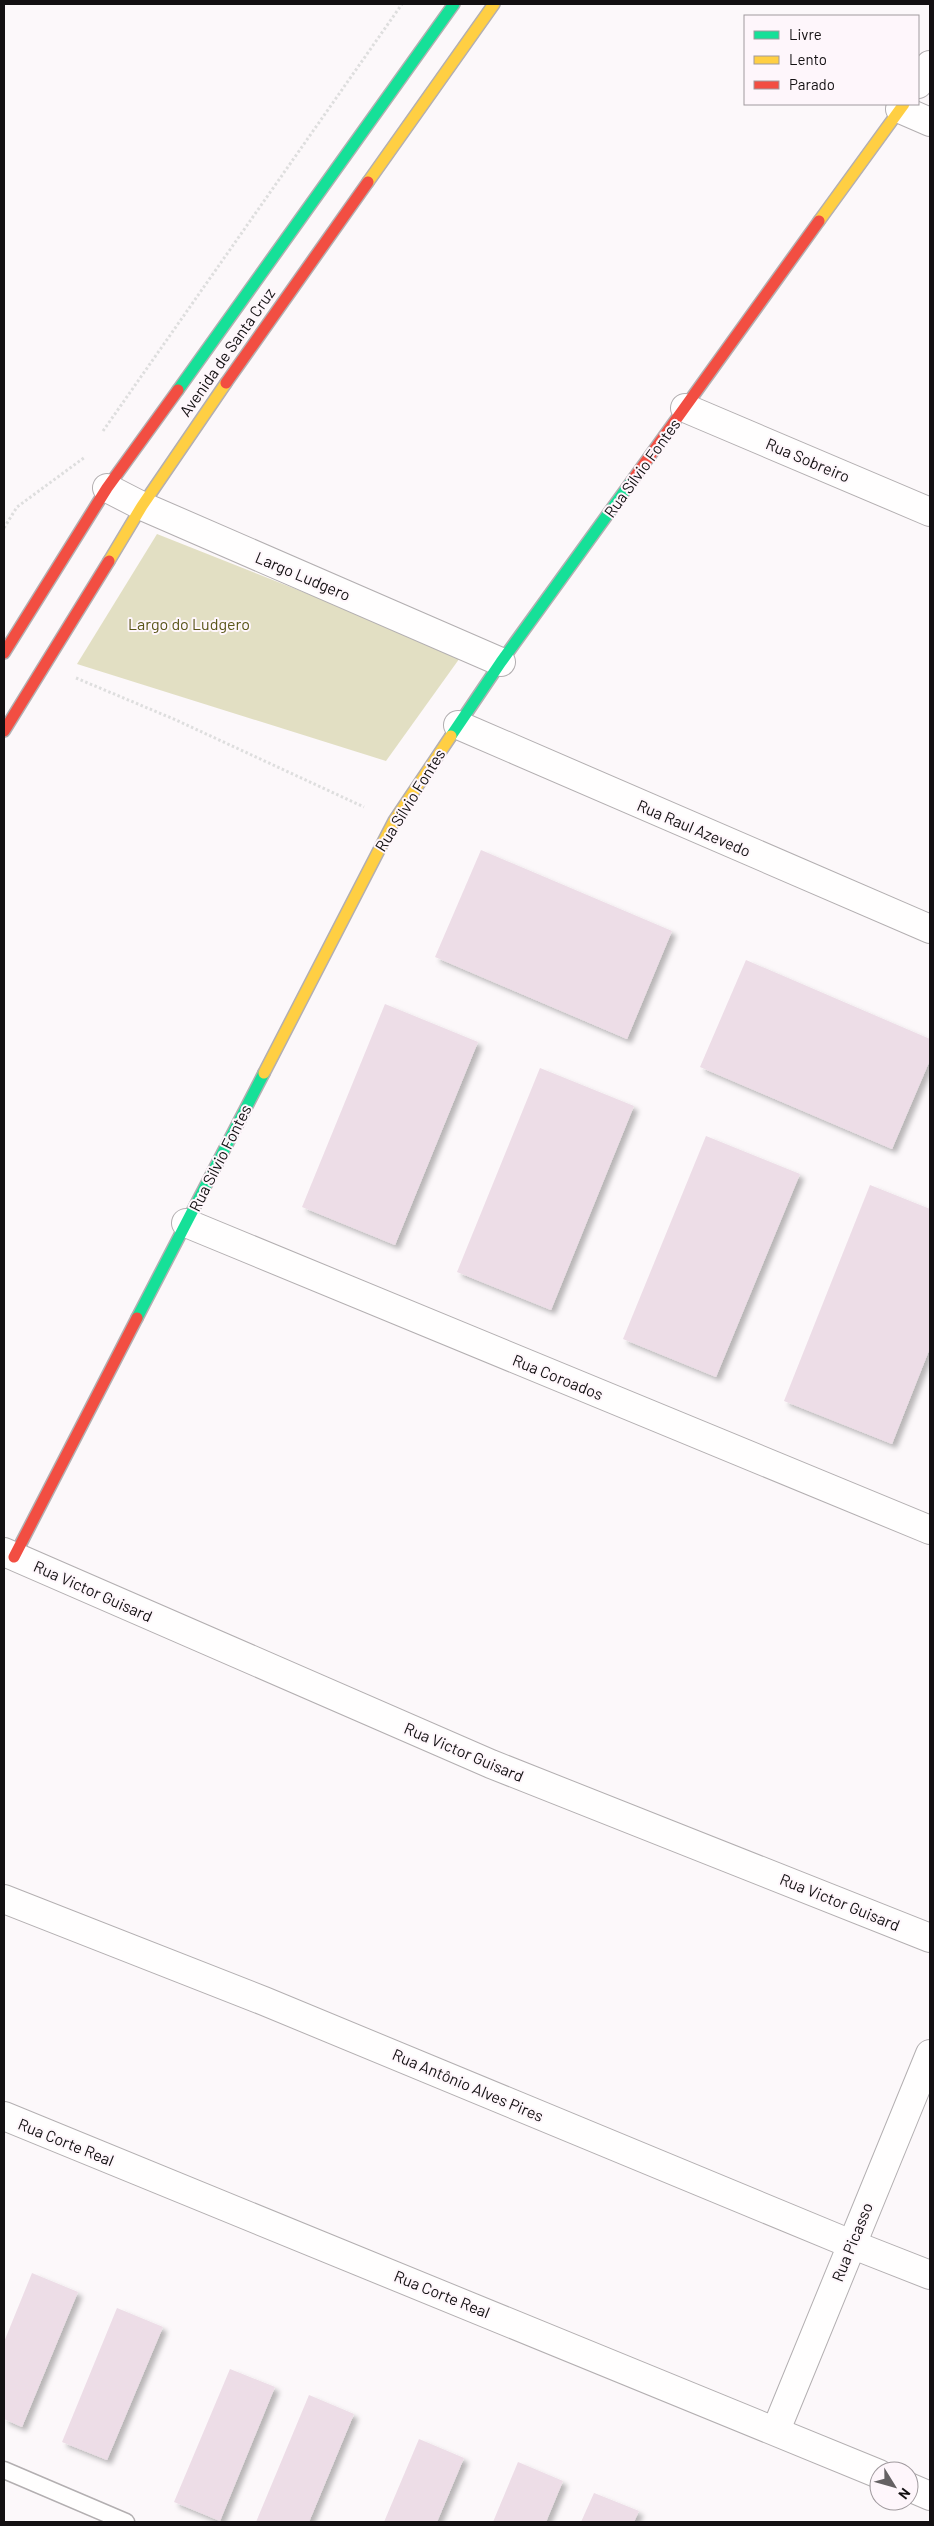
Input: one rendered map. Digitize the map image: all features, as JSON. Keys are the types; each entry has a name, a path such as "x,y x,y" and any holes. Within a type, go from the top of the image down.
{"street":[{"name":"Avenida de Santa Cruz","path":"4,653 107,488 454,4"},
{"name":"Avenida de Santa Cruz","path":"4,731 43,664 142,506 296,281 494,4"},
{"path":"919,82 930,65"},
{"path":"902,107 930,122"},
{"name":"Rua Sílvio Fontes","path":"9,1554 186,1223 394,821 501,662 902,107"},
{"name":"Rua Sobreiro","path":"685,408 930,512"},
{"name":"Largo Ludgero","path":"107,488 142,506 501,662"},
{"name":"Rua Raul Azevedo","path":"458,725 930,930"},
{"name":"Rua Coroados","path":"186,1223 930,1530"},
{"name":"Rua Victor Guisard","path":"9,1554 491,1764 930,1938"},
{"name":"Rua Antônio Alves Pires","path":"4,1899 264,2001 930,2275"},
{"name":"Rua Picasso","path":"776,2430 930,2054"},
{"name":"Rua Corte Real","path":"4,2116 776,2430 869,2470"}],"lane":[{"path":"4,2470 126,2522"}],"path":[{"path":"101,433 402,4"},
{"path":"4,528 17,507 84,458 90,450"},
{"path":"43,664 176,720 394,821"}],"green space":[{"name":"Largo do Ludgero","path":"157,534 462,655 386,761 77,664"}],"building":[{"path":"481,850 672,931 627,1039 435,957"},
{"path":"746,960 930,1039 930,1060 892,1149 700,1067"},
{"path":"385,1004 478,1042 395,1245 302,1207"},
{"path":"540,1068 634,1106 551,1310 457,1272"},
{"path":"706,1136 800,1174 716,1377 623,1339"},
{"path":"870,1185 930,1209 930,1348 892,1444 784,1401"},
{"path":"32,2273 78,2292 22,2427 4,2419 4,2342"},
{"path":"117,2308 163,2327 107,2460 62,2442"},
{"path":"230,2369 275,2387 220,2521 174,2502"},
{"path":"309,2395 354,2414 309,2522 256,2522"},
{"path":"419,2439 464,2458 437,2522 384,2522"},
{"path":"518,2462 563,2481 546,2522 493,2522"},
{"path":"594,2493 639,2511 634,2522 581,2522"}],"traffic: fast":[{"path":"178,390 454,4"},
{"path":"451,736 501,662 634,478"},
{"path":"137,1318 264,1073"}],"traffic: slow":[{"path":"368,182 494,4"},
{"path":"819,221 903,105"},
{"path":"109,561 142,506 226,383"},
{"path":"264,1073 394,821 451,736"}],"traffic: jam":[{"path":"226,383 368,182"},
{"path":"634,478 819,221"},
{"path":"4,653 107,488 178,390"},
{"path":"4,731 109,561"},
{"path":"14,1557 137,1318"}]}
